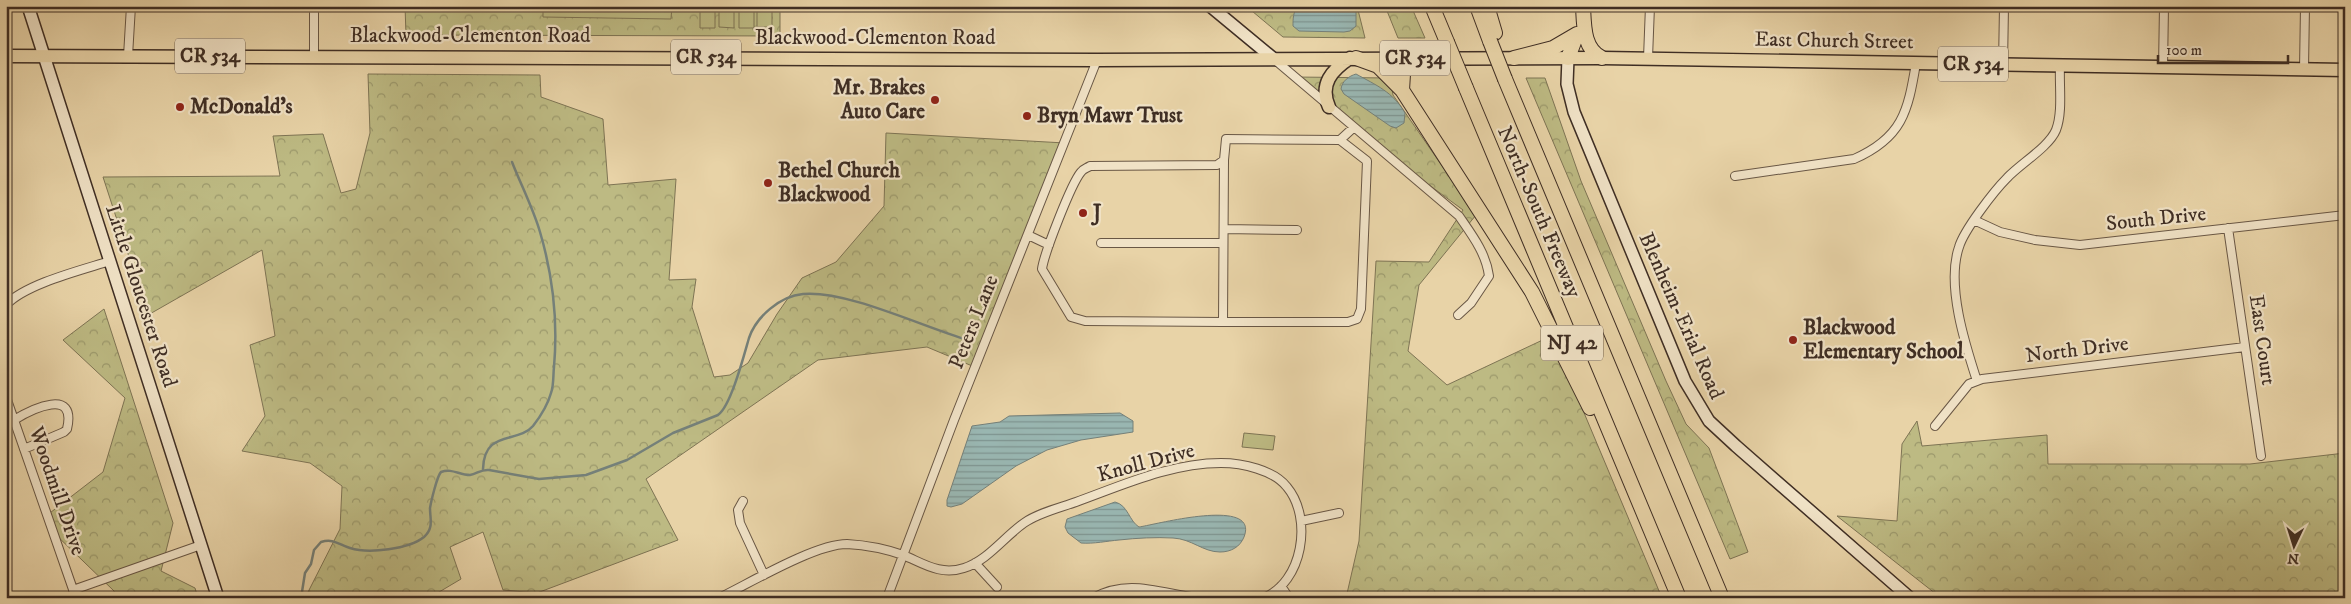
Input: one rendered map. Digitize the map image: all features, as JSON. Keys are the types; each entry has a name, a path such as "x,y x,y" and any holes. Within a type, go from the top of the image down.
{"highway":[{"name":"North-South Freeway","path":"1432,6 1679,598"},
{"name":"North-South Freeway","path":"1477,6 1509,77 1514,99 1722,598"},
{"path":"1487,6 1494,41"},
{"path":"1568,58 1583,10"},
{"path":"1583,10 1588,46 1594,54 1602,58"},
{"path":"1514,58 1553,48 1577,34"},
{"path":"1353,58 1378,66 1402,90 1532,292 1652,532"},
{"path":"1402,90 1403,74 1412,58"}],"main road":[{"name":"Little Gloucester Road","path":"28,6 42,56 110,260 218,598"},
{"path":"1210,6 1274,59"},
{"name":"Blackwood-Clementon Road","path":"6,56 1097,60 1473,58"},
{"path":"1329,107 1325,94 1327,79 1333,70 1353,58"},
{"name":"East Church Street","path":"1473,58 1648,58 2345,70"},
{"name":"Blenheim-Erial Road","path":"1568,58 1567,84 1574,112 1686,381 1701,410 1708,421 1910,598"}],"street":[{"path":"128,56 131,6"},
{"path":"314,6 314,56"},
{"path":"1648,58 1650,6"},
{"path":"2003,64 2004,6"},
{"path":"2163,68 2164,6"},
{"path":"2304,70 2305,6"},
{"path":"1274,59 1459,216 1481,249 1490,276 1471,303 1458,315"},
{"name":"Peters Lane","path":"887,598 1097,60"},
{"path":"1735,176 1854,160 1871,152 1897,130 1911,94 1916,63"},
{"path":"1935,426 1969,384 1977,381 1964,340 1958,308 1955,271 1959,246 1974,220 2006,179 2054,135 2059,113 2060,66"},
{"path":"1340,140 1353,128"},
{"path":"1223,322 1224,160 1226,139 1340,140 1367,161"},
{"path":"1224,160 1217,165 1090,166 1082,170 1075,181 1049,245 1042,269 1070,316 1075,320 1223,322 1348,322 1357,319 1361,309 1367,161 1378,148"},
{"name":"South Drive","path":"1974,220 2000,232 2035,240 2080,245 2345,215"},
{"name":"East Court","path":"2228,228 2260,456"},
{"path":"1224,229 1297,230"},
{"path":"1028,235 1049,245"},
{"path":"1101,243 1224,244"},
{"path":"6,304 14,296 30,288 110,260"},
{"name":"North Drive","path":"1977,381 2245,346"},
{"name":"Woodmill Drive","path":"6,397 74,594"},
{"path":"14,420 28,412 50,404 62,405 67,408 67,429 64,432 24,448"},
{"name":"Knoll Drive","path":"719,598 764,575 836,545 861,546 903,555 922,566 936,569 963,569 976,563 1025,522 1042,514 1133,481 1185,466 1223,463 1268,472 1287,486 1295,500 1301,520 1298,557 1292,573 1281,586 1264,598"},
{"path":"743,501 738,510 740,522 764,575"},
{"path":"1301,520 1339,513"},
{"path":"74,594 201,545"},
{"path":"976,563 997,587"},
{"path":"1281,586 1289,598"},
{"path":"1093,598 1107,590 1122,588 1140,588 1197,598"}],"green space":[{"path":"405,6 780,6 780,36 406,35"},
{"path":"543,6 672,6 671,19 543,17"},
{"path":"700,6 715,6 715,28 700,28"},
{"path":"719,6 734,6 734,28 719,27"},
{"path":"739,6 754,6 754,28 739,28"},
{"path":"757,6 772,6 772,27 757,27"},
{"path":"1246,6 1357,6 1365,38 1283,37"},
{"path":"1385,6 1411,6 1425,38 1398,38"},
{"path":"368,74 540,75 541,97 603,119 608,185 676,179 669,280 696,279 692,307 714,377 730,375 748,363 777,314 802,278 836,262 884,206 886,133 1065,143 977,368 927,347 818,360 646,479 678,540 537,593 503,590 483,532 450,547 461,579 429,598 305,598 340,529 342,486 310,463 242,451 265,416 250,345 275,336 262,250 148,315 103,177 280,176 273,136 323,134 341,193 356,189 370,133"},
{"path":"1295,77 1390,78 1393,95 1476,215 1419,285 1408,351 1447,385 1549,337 1550,332 1662,598 1346,598 1359,541 1376,261 1429,262 1463,210 1394,159"},
{"path":"1526,78 1545,78 1581,181 1666,381 1686,424 1709,448 1748,552 1730,559"},
{"path":"104,309 173,523 161,571 195,588 198,598 116,598 114,591 53,532 46,516 103,472 125,398 63,340"},
{"path":"1917,421 1922,446 2047,435 2048,464 2250,464 2345,453 2345,598 1941,598 1837,516 1897,521 1902,444"},
{"path":"1244,433 1275,436 1273,450 1242,447"}],"water":[{"path":"1298,6 1352,7 1356,12 1356,26 1350,31 1344,32 1299,31 1293,26 1294,13"},
{"path":"1356,74 1384,90 1395,100 1405,113 1404,123 1396,128 1390,126 1344,94 1341,89 1344,81"},
{"path":"1120,413 1133,421 1133,432 1081,440 1047,450 1016,466 962,504 951,507 947,506 947,500 972,426 1000,422 1009,416"},
{"path":"1115,502 1123,506 1139,527 1183,518 1222,515 1236,518 1245,525 1244,537 1235,548 1220,552 1208,550 1173,538 1140,538 1081,543 1068,533 1065,527 1067,519"}],"waterway":[{"path":"483,469 485,456 489,448 495,443 519,435 533,426 548,402 553,383 555,316 548,265 537,223 512,162"},
{"path":"301,598 305,573 311,564 314,550 321,542 336,542 358,550 378,550 409,545 424,537 430,527 430,508 441,472 449,471 470,475 489,470 539,479 586,475 627,460 673,433 718,415 728,402 752,330 763,315 786,299 803,294 821,294 841,298 863,303 968,340"}],"place":[{"name":"Mr. Brakes Auto Care","path":"935,100"},
{"name":"McDonald's","path":"180,107"},
{"name":"Bryn Mawr Trust","path":"1027,116"},
{"name":"Bethel Church Blackwood","path":"768,183"},
{"name":"J","path":"1083,213"},
{"name":"Blackwood Elementary School","path":"1793,340"}]}
